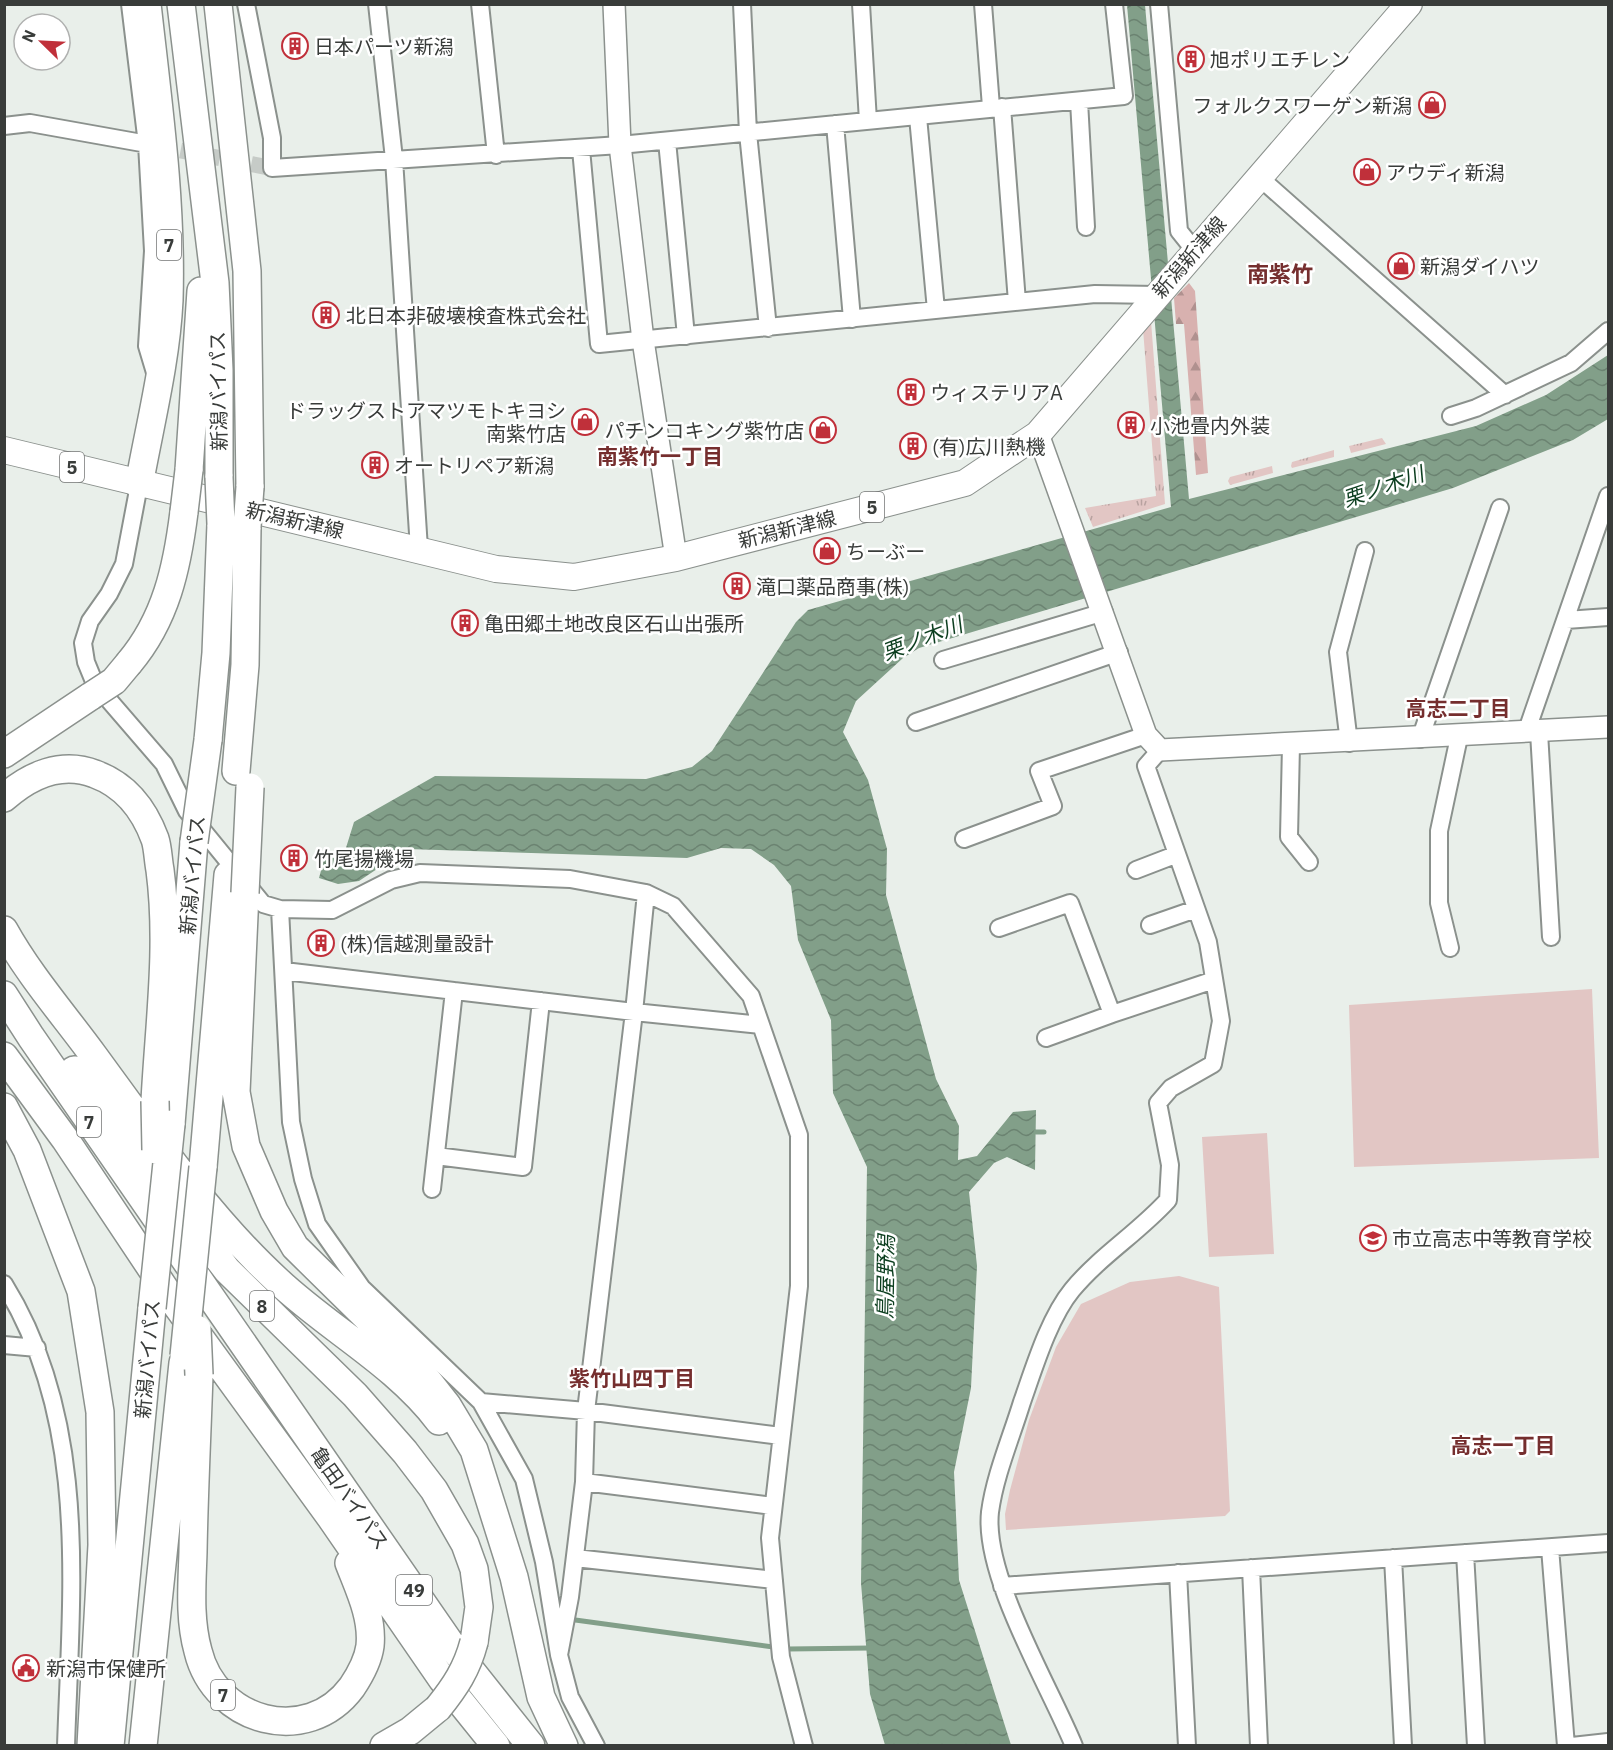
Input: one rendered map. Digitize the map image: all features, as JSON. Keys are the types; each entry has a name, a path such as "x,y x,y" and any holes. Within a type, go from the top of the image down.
{"highway":[{"name":"7","path":"139,485 158,382 169,302 169,220 147,4"},
{"name":"新潟バイパス","path":"110,1746 160,1302 203,1167 236,884 243,779 245,665 234,526 219,477 216,305 181,4"},
{"name":"新潟バイパス","path":"175,1252 161,1219 194,842 208,740 216,653 234,526 249,487 247,271 218,4"},
{"name":"7","path":"10,748 114,681 147,642 161,615 179,552 189,470 206,215"},
{"path":"4,798 22,783 44,773 68,768 88,771 109,779 126,791 156,840 164,906 155,1101 175,1252"},
{"path":"236,884 236,1092 246,1146 274,1211 295,1247 418,1368 447,1405 474,1450 514,1577 541,1697 564,1746"},
{"path":"4,930 169,1159 277,1281 388,1370 429,1408 460,1449 492,1504"},
{"name":"8","path":"4,982 227,1270 355,1395 405,1452 434,1490 457,1528 474,1569 479,1607 474,1642 468,1663 458,1683 438,1708 410,1731 384,1746"},
{"name":"7","path":"4,996 175,1252 191,1365 194,1486 193,1621 198,1652 209,1681 227,1700 249,1715 274,1721 296,1720 321,1713 344,1698 361,1675 370,1647 369,1619 331,1518"},
{"path":"4,1050 23,1080"},
{"name":"7","path":"4,1056 23,1080 160,1302"},
{"path":"4,1107 27,1150 81,1291 100,1412 102,1545 91,1746"},
{"name":"亀田バイパス","path":"175,1252 457,1653 531,1746"},
{"name":"亀田バイパス","path":"160,1302 331,1518 442,1679 496,1746"},
{"name":"新潟バイパス","path":"143,1746 191,1365"}],"main road":[{"name":"新潟新津線","path":"4,450 139,485 419,549 496,569 574,577 676,558 965,483 1038,434 1409,4"}],"street":[{"path":"130,4 150,145 153,251 147,346 158,382"},
{"path":"246,4 272,138 272,168 394,159 431,160 620,146 1124,96 1114,4"},
{"path":"377,4 394,159 419,549"},
{"path":"480,4 496,155"},
{"path":"614,4 620,146 643,340 676,558"},
{"path":"742,4 748,133 768,328"},
{"path":"861,4 868,121"},
{"path":"983,4 1017,302"},
{"path":"1159,4 1179,231 1195,251"},
{"path":"1079,100 1086,227"},
{"path":"918,117 936,310"},
{"path":"4,126 30,123 150,145"},
{"path":"835,124 852,319"},
{"path":"667,141 686,336"},
{"path":"581,148 599,344 1095,294 1156,295"},
{"path":"1259,177 1505,395"},
{"path":"1451,416 1505,395 1572,363 1608,332"},
{"path":"1038,434 1153,742 1146,766 1208,942 1221,1020 1213,1064 1171,1088 1158,1103 1170,1165 1168,1200 1148,1222 1106,1255 1070,1292 1039,1350 995,1488 990,1514 1002,1586 1074,1746"},
{"path":"139,485 124,564 109,594 90,621 83,643 86,662 95,684 164,764 187,811 263,904 280,909 332,910 390,880 420,873 570,879 646,893 673,906 751,996 799,1135 799,1286 770,1538 781,1657 804,1746"},
{"path":"1551,937 1533,733 1566,620 1608,495"},
{"path":"1420,739 1500,508"},
{"path":"1349,742 1338,652 1365,551"},
{"path":"943,660 1103,608"},
{"path":"1566,620 1608,617"},
{"path":"916,722 1119,652"},
{"path":"964,839 1053,806 1039,771 1153,742 1291,745 1608,727"},
{"path":"1450,948 1439,903 1439,831 1459,737"},
{"path":"1291,745 1289,837 1309,862"},
{"path":"1136,870 1176,855"},
{"path":"559,1654 575,1558 584,1482 586,1412 646,893"},
{"path":"999,928 1070,903 1112,1014"},
{"path":"280,909 291,1122 303,1179 317,1224 362,1288 481,1402 524,1479 544,1562 559,1654 570,1697 596,1746"},
{"path":"1150,925 1196,909"},
{"path":"284,971 761,1025"},
{"path":"1046,1038 1214,980"},
{"path":"432,1189 454,991"},
{"path":"436,1156 523,1167 541,1001"},
{"path":"4,1284 20,1310 37,1348 54,1401 68,1475 72,1570 66,1746"},
{"path":"4,1345 37,1348"},
{"path":"481,1402 586,1412 781,1436"},
{"path":"584,1482 773,1506"},
{"path":"1002,1586 1608,1543"},
{"path":"1550,1548 1566,1746"},
{"path":"1465,1553 1476,1746"},
{"path":"575,1558 774,1580"},
{"path":"1393,1558 1403,1746"},
{"path":"1251,1568 1259,1746"},
{"path":"1178,1573 1187,1746"},
{"path":"1572,1746 1608,1742"}],"green space":[{"path":"1189,283 1195,291 1208,473 1196,475 1184,324 1176,324 1174,298"},
{"path":"1151,321 1165,504 1093,527 1085,508 1156,496 1143,329"},
{"path":"1382,438 1386,444 1351,453 1349,446"},
{"path":"1334,450 1334,457 1292,468 1291,466 1292,462"},
{"path":"1272,466 1273,473 1230,485 1228,481 1230,477"},
{"path":"1592,989 1599,1158 1354,1167 1349,1005"},
{"path":"1267,1133 1274,1254 1209,1257 1202,1137"},
{"path":"1179,1276 1219,1287 1230,1511 1225,1516 1006,1530 1005,1514 1010,1490 1029,1420 1056,1347 1081,1304 1130,1282"}],"water":[{"path":"1127,5 1145,5 1189,499 1476,426 1546,395 1608,355 1608,419 1573,440 1453,488 919,648 903,658 856,701 843,732 868,780 887,849 886,895 936,1079 959,1126 958,1160 977,1156 1013,1112 1036,1110 1035,1170 1007,1157 994,1163 969,1192 977,1266 971,1388 954,1472 959,1580 1011,1745 885,1745 870,1694 861,1583 867,1167 833,1093 831,1020 798,940 791,886 774,865 751,849 721,848 687,858 407,849 359,881 338,884 319,878 325,856 337,859 345,851 354,822 435,776 646,779 692,767 712,751 796,622 808,610 1171,507"}],"waterway":[{"path":"1036,1132 1044,1132"},
{"path":"568,1619 788,1649 871,1648"}],"tunnel":[{"path":"157,146 272,168"}],"place":[{"name":"日本パーツ新潟","path":"295,46"},
{"name":"旭ポリエチレン","path":"1191,59"},
{"name":"フォルクスワーゲン新潟","path":"1432,105"},
{"name":"アウディ新潟","path":"1367,172"},
{"name":"新潟ダイハツ","path":"1401,266"},
{"name":"北日本非破壊検査株式会社","path":"326,315"},
{"name":"ウィステリアA","path":"911,392"},
{"name":"ドラッグストアマツモトキヨシ 南紫竹店","path":"585,422"},
{"name":"小池畳内外装","path":"1131,425"},
{"name":"パチンコキング紫竹店","path":"823,430"},
{"name":"(有)広川熱機","path":"913,446"},
{"name":"オートリペア新潟","path":"375,465"},
{"name":"ちーぶー","path":"827,551"},
{"name":"滝口薬品商事(株)","path":"737,586"},
{"name":"亀田郷土地改良区石山出張所","path":"465,623"},
{"name":"竹尾揚機場","path":"294,858"},
{"name":"(株)信越測量設計","path":"321,943"},
{"name":"市立高志中等教育学校","path":"1373,1238"},
{"name":"新潟市保健所","path":"26,1668"}],"district":[{"name":"南紫竹","path":"1280,273"},
{"name":"南紫竹一丁目","path":"660,456"},
{"name":"高志二丁目","path":"1458,708"},
{"name":"紫竹山四丁目","path":"632,1378"},
{"name":"高志一丁目","path":"1503,1445"}],"water label":[{"name":"栗ノ木川","path":"1383,486"},
{"name":"栗ノ木川","path":"922,638"},
{"name":"鳥屋野潟","path":"885,1277"}]}
